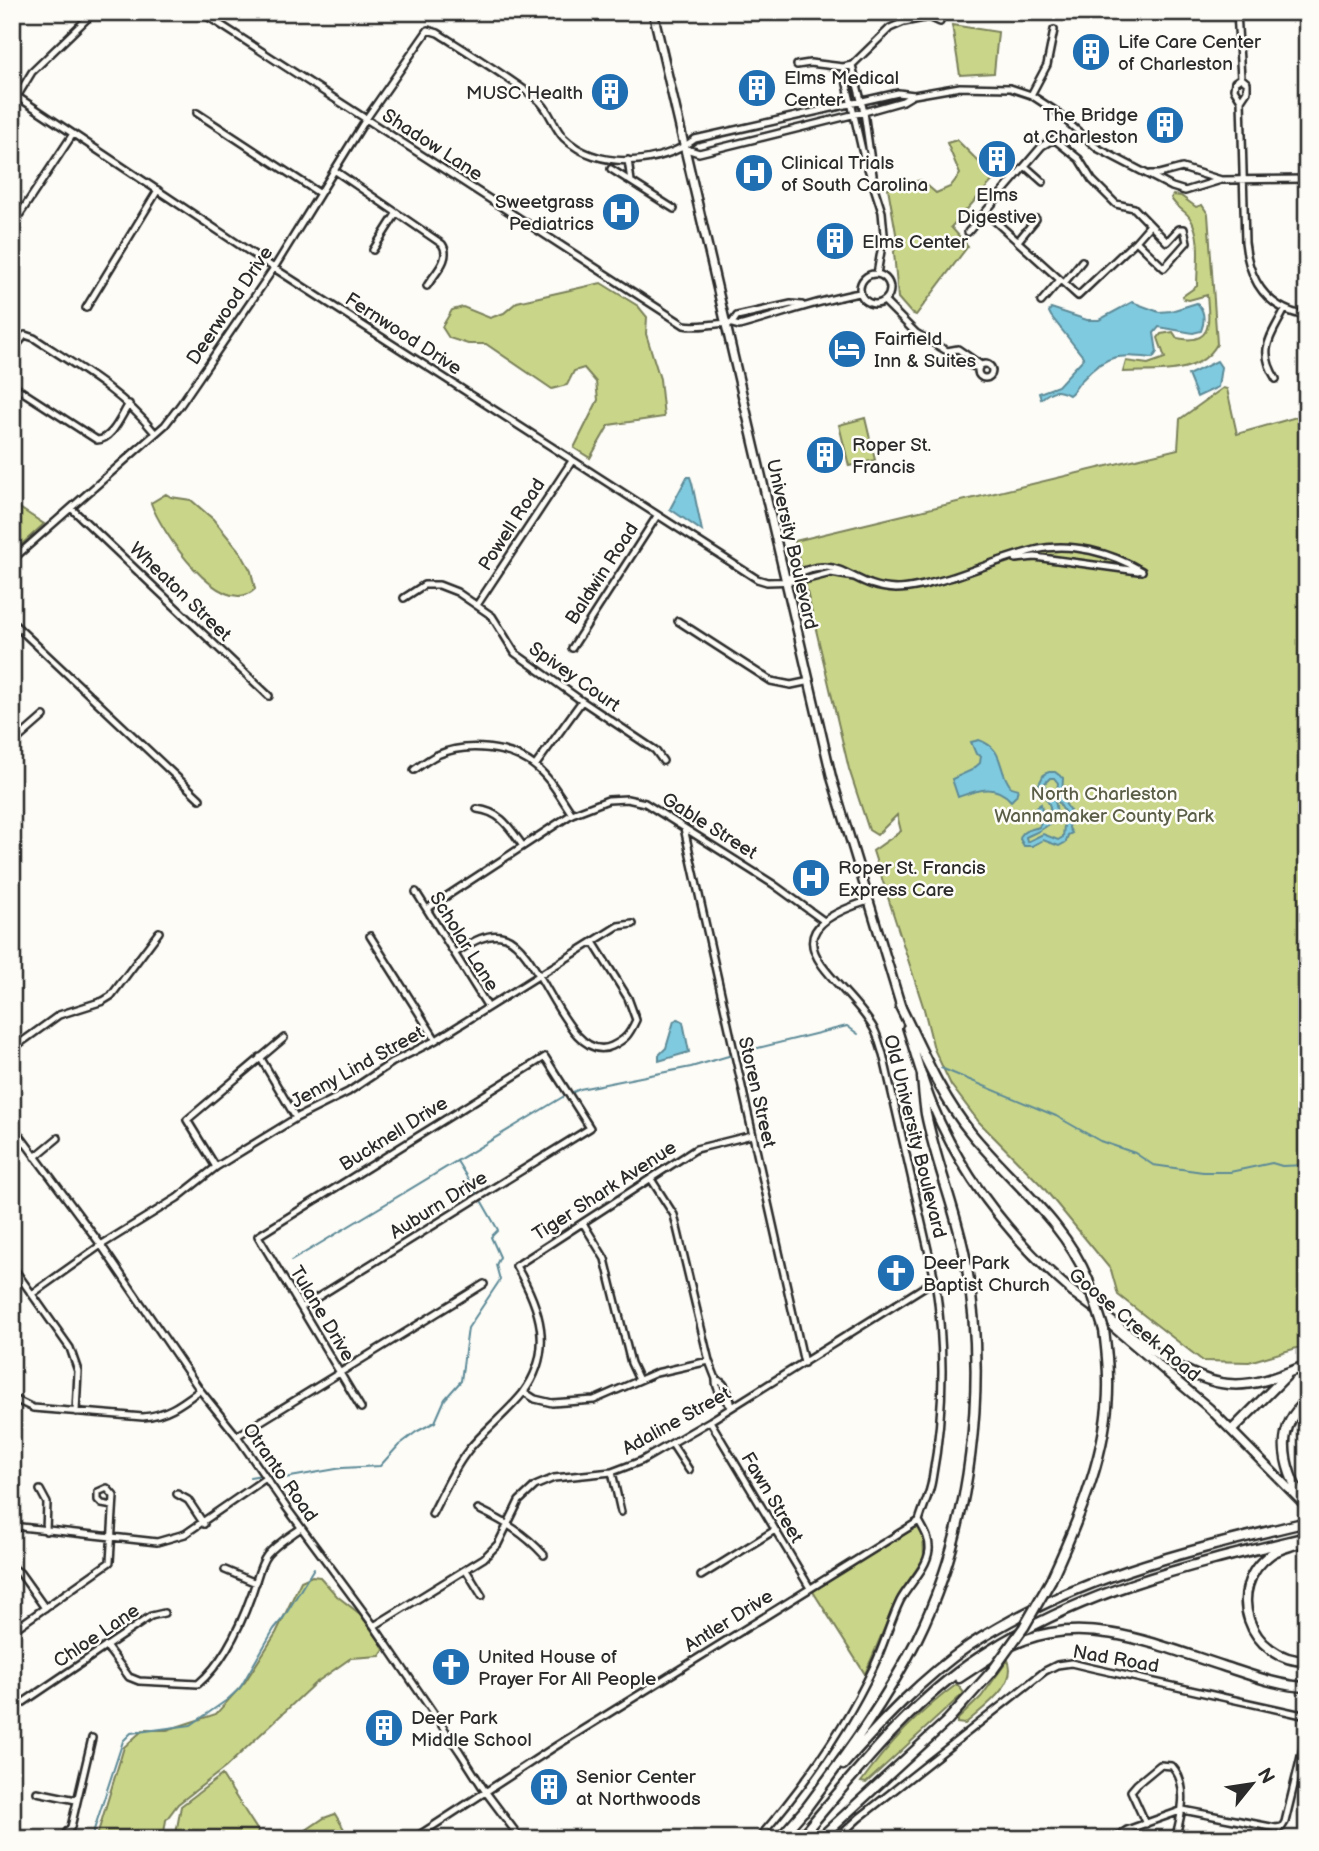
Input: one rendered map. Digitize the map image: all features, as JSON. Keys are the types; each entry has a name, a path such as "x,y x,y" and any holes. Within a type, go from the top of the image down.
{"highway":[{"path":"819,1839 947,1721 993,1670 1024,1627 1051,1580 1074,1530 1092,1478 1103,1434 1109,1381 1104,1330 1083,1266 1043,1209 957,1115 942,1091 900,1006"},
{"path":"804,1811 871,1718 918,1637 946,1563 964,1494 974,1415 976,1362 973,1310 958,1226 926,1114 922,1077"},
{"path":"1071,1291 1173,1364 1196,1377 1230,1385 1252,1383 1307,1365"},
{"path":"1232,1430 1291,1372"},
{"path":"1307,1401 1291,1418 1283,1447 1285,1463 1307,1508"},
{"path":"779,1839 873,1732 930,1677 969,1646 1026,1612 1111,1574 1307,1521"},
{"path":"1307,1539 1273,1553 1258,1567 1250,1579 1245,1597 1247,1617 1257,1637 1270,1651 1285,1659 1307,1661"},
{"path":"799,1839 884,1741 917,1708 977,1658 1032,1625 1074,1605 1161,1574 1307,1539"},
{"path":"917,1708 1002,1651 1037,1636 1070,1630 1105,1632 1147,1642 1271,1682 1307,1687"}],"main road":[{"name":"University Boulevard","path":"653,12 683,148 728,323 832,779 922,1077"},
{"name":"Goose Creek Road","path":"922,1077 947,1135 979,1190 1035,1259 1209,1408 1307,1508"}],"street":[{"path":"12,105 15,95 32,72 94,12"},
{"name":"Shadow Lane","path":"201,12 678,322 694,327 728,323 739,326 793,311 802,305"},
{"path":"1173,15 1184,12"},
{"path":"1237,12 1241,78 1247,83 1247,91 1241,100"},
{"path":"797,65 852,65 890,28 929,17 940,22"},
{"name":"Deerwood Drive","path":"12,560 165,425 274,268 366,119 428,30 438,33 538,100 567,141 597,156 628,160"},
{"path":"1031,95 1052,51 1054,30"},
{"path":"852,65 864,112 874,181 882,212 884,234 877,274"},
{"path":"843,67 862,150 874,181"},
{"path":"1241,78 1234,89 1241,100 1242,179 1248,265 1254,282 1267,296 1285,309 1307,316"},
{"path":"632,183 628,160 683,148 695,139 898,93 914,95 960,87 986,86 1010,88 1031,95 1054,110 1097,148 1172,187 1185,191 1221,180 1307,179"},
{"name":"Fernwood Drive","path":"15,95 274,268 757,579 767,582 785,580 798,572 833,566 877,586 900,589 938,581 1006,560"},
{"path":"683,148 699,153 864,112 903,101 914,95"},
{"path":"197,113 320,193"},
{"path":"12,226 73,134"},
{"path":"968,232 1049,140 1059,141 1079,159 1092,180 1116,204 1133,208 1178,253"},
{"path":"1025,166 1043,182"},
{"path":"1146,174 1182,168 1221,180"},
{"path":"611,169 674,209"},
{"path":"334,170 438,240 446,249 447,256 427,286"},
{"path":"86,308 158,190"},
{"path":"985,212 1078,296 1150,225"},
{"path":"373,250 396,214"},
{"path":"1018,241 1036,219"},
{"path":"1136,241 1164,268 1187,242 1184,229 1179,229 1167,242"},
{"path":"1041,302 1082,261"},
{"path":"871,274 884,277 889,284 889,293 884,301 870,303 860,293 863,279 871,274"},
{"path":"728,323 737,316 860,293"},
{"path":"884,301 916,333 947,351 951,359 980,367 958,349 947,351"},
{"path":"1276,379 1265,356 1285,309"},
{"path":"12,351 25,335 34,338 116,392 155,433"},
{"path":"12,385 97,440 108,437 129,404"},
{"name":"Powell Road","path":"477,605 572,461"},
{"name":"Wheaton Street","path":"71,508 269,696"},
{"name":"Baldwin Road","path":"572,648 657,516"},
{"path":"1079,548 1123,559 1142,571 1035,557 1006,560 1036,549 1079,548"},
{"name":"Spivey Court","path":"404,598 424,585 439,585 457,592 492,616 515,653 655,750 663,761"},
{"path":"678,621 771,681 792,685 810,681"},
{"path":"12,622 200,799"},
{"path":"535,766 582,701"},
{"path":"12,744 44,716"},
{"path":"414,769 438,755 463,748 498,750 518,756 535,766 554,787 572,814"},
{"name":"Gable Street","path":"427,909 572,814 608,800 627,799 645,803 773,884 824,920"},
{"path":"477,809 491,811 500,816 523,846"},
{"name":"Storen Street","path":"684,828 804,1363"},
{"name":"Scholar Lane","path":"416,892 488,1007"},
{"path":"824,920 845,908 868,901"},
{"name":"Old University Boulevard","path":"824,920 813,942 816,958 874,1029 883,1054 940,1317 938,1441 932,1482 919,1521"},
{"name":"Jenny Lind Street","path":"32,1294 102,1245 177,1198 216,1167 296,1118 348,1092 393,1062 436,1040 618,926 633,924"},
{"path":"12,1048 59,1015 111,996 159,932"},
{"path":"370,936 436,1040"},
{"path":"456,953 470,942 487,937 504,937 516,945 539,975 574,1033 591,1046 607,1048 628,1038 636,1020 628,998 593,942"},
{"path":"216,1167 187,1120 284,1038"},
{"path":"260,1057 296,1118"},
{"name":"Bucknell Drive","path":"258,1236 545,1057 590,1128"},
{"name":"Otranto Road","path":"12,1125 102,1245 200,1390 237,1436 374,1626 520,1839"},
{"name":"Auburn Drive","path":"302,1307 590,1128"},
{"name":"Tiger Shark Avenue","path":"524,1392 539,1356 541,1333 539,1312 531,1291 516,1266 696,1149 752,1135"},
{"path":"35,1157 58,1139"},
{"path":"651,1179 674,1215 709,1361 716,1379 715,1384 732,1407"},
{"path":"583,1223 605,1259 631,1363 639,1380"},
{"name":"Tulane Drive","path":"258,1236 361,1408"},
{"path":"12,1266 63,1336 75,1360 78,1371 76,1412"},
{"name":"Adaline Street","path":"374,1626 484,1558 498,1544 519,1501 535,1486 554,1478 612,1472 641,1461 673,1444 934,1280"},
{"path":"237,1436 484,1284"},
{"path":"432,1514 457,1465 524,1392 535,1399 552,1403 594,1400 656,1374 709,1361"},
{"path":"12,1398 33,1408 143,1417 160,1415 178,1407 200,1390"},
{"name":"Fawn Street","path":"710,1421 810,1588"},
{"path":"673,1444 689,1471"},
{"path":"612,1472 621,1512"},
{"path":"12,1526 157,1542 185,1534 204,1524 266,1478"},
{"path":"40,1490 47,1503 46,1531"},
{"path":"177,1494 188,1500 204,1524"},
{"path":"12,1631 110,1562 113,1506"},
{"path":"478,1509 509,1524 527,1537 544,1555"},
{"path":"758,1839 826,1749 874,1666 900,1600 924,1564 929,1550 927,1536 919,1521"},
{"name":"Antler Drive","path":"413,1839 485,1791 919,1521"},
{"path":"106,1646 129,1677 139,1681 198,1684 219,1661 245,1614 265,1557 301,1528"},
{"path":"701,1576 775,1530"},
{"path":"12,1567 20,1573 45,1608"},
{"path":"225,1570 256,1583"},
{"path":"466,1570 482,1596"},
{"name":"Chloe Lane","path":"12,1710 151,1616 164,1613"},
{"name":"Nad Road","path":"836,1839 945,1749 1045,1671 1057,1665 1071,1663 1307,1716"},
{"path":"1113,1839 1127,1830 1183,1810 1282,1827 1307,1732"},
{"path":"61,1839 71,1827 92,1738"},
{"path":"1146,1824 1131,1791 1160,1765 1167,1764 1176,1771 1180,1781 1183,1810 1175,1839"},
{"path":"37,1792 76,1800"}],"green space":[{"path":"952,25 998,32 994,73 960,75"},
{"path":"957,140 995,178 951,227 968,246 916,315 898,298 894,252 897,239 888,188 921,180 936,193 950,187 960,174 947,143"},
{"path":"1173,195 1181,196 1196,207 1202,205 1208,214 1217,344 1209,355 1188,367 1123,372 1126,361 1148,364 1165,358 1158,338 1161,334 1173,332 1177,338 1189,339 1198,338 1207,329 1207,295 1189,300 1183,296 1197,286 1197,242 1194,225 1173,201"},
{"path":"601,283 638,306 647,317 646,334 660,379 664,417 609,425 590,458 574,448 598,400 596,382 584,368 574,371 567,385 552,389 486,344 468,344 449,338 442,327 452,310 463,307 490,318 504,313 517,302"},
{"name":"North Charleston Wannamaker County Park","path":"1223,388 1227,389 1237,434 1307,414 1307,1345 1249,1362 1203,1361 1118,1295 1111,1270 1043,1187 979,1122 951,1085 934,1049 924,1009 873,851 901,831 897,815 877,835 869,830 849,769 795,541 1178,449 1180,419"},
{"path":"865,418 875,460 849,466 839,425"},
{"path":"166,494 191,500 213,519 241,553 251,571 255,589 241,596 226,593 194,568 166,532 151,503"},
{"path":"12,503 44,524 12,553"},
{"path":"912,1528 918,1528 923,1533 924,1558 898,1596 865,1674 812,1590"},
{"path":"312,1576 320,1577 337,1596 360,1614 382,1645 384,1650 380,1656 351,1658 314,1684 226,1767 178,1804 166,1820 163,1839 96,1839 124,1747 143,1730 167,1730 216,1714 245,1682 276,1633 301,1581"},
{"path":"1008,1660 1008,1678 997,1696 965,1724 957,1723 981,1697"},
{"path":"957,1684 964,1693 866,1783 861,1782 905,1729"},
{"path":"222,1775 263,1839 175,1839 181,1806"},
{"path":"335,1814 350,1839 334,1839 324,1833 315,1839 293,1839 324,1818"}],"water":[{"path":"1132,302 1159,312 1197,303 1204,316 1201,331 1193,333 1159,327 1154,333 1157,352 1153,358 1123,356 1107,360 1099,364 1069,395 1054,391 1041,399 1039,393 1058,386 1084,358 1051,316 1051,308 1087,320 1099,320"},
{"path":"1217,361 1221,367 1218,387 1197,397 1188,375"},
{"path":"687,477 690,477 692,483 702,531 670,509"},
{"path":"979,740 988,744 997,754 1006,780 1011,787 1018,789 1011,801 1005,795 992,790 979,790 958,797 952,779 972,770 980,763 981,756 976,754 971,742"},
{"path":"1055,772 1063,778 1062,798 1070,811 1069,828 1072,833 1068,835 1066,842 1059,846 1043,840 1032,846 1024,846 1020,839 1023,833 1039,827 1041,823 1027,820 1023,816 1041,804 1043,817 1046,818 1050,813 1039,784 1044,774","holes":["1054,778 1058,783 1056,798 1065,813 1063,837 1058,840 1043,834 1027,842 1026,837 1049,824 1056,814 1054,799 1044,784"]},
{"path":"678,1019 683,1022 689,1052 659,1061 659,1055 666,1048 674,1021"}],"waterway":[{"path":"738,1053 847,1026 858,1034"},
{"path":"571,1093 691,1067 732,1055"},
{"path":"941,1068 1056,1116 1100,1141 1135,1153 1153,1165 1203,1172 1230,1172 1272,1163 1282,1166 1307,1165"},
{"path":"291,1261 566,1095"},
{"path":"457,1161 476,1192"},
{"path":"267,1476 279,1479 342,1468 380,1466 399,1445 435,1422 445,1399 461,1381 468,1328 500,1280 496,1265 500,1257 491,1237 498,1230 482,1202"},
{"path":"250,1477 262,1475"},
{"path":"91,1839 123,1741 131,1733 191,1725 227,1700 240,1688 314,1568"}],"place":[{"name":"Life Care Center of Charleston","path":"1091,52"},
{"name":"Elms Medical Center","path":"757,88"},
{"name":"MUSC Health","path":"610,92"},
{"name":"The Bridge at Charleston","path":"1165,125"},
{"name":"Elms Digestive","path":"997,159"},
{"name":"Clinical Trials of South Carolina","path":"754,173"},
{"name":"Sweetgrass Pediatrics","path":"621,212"},
{"name":"Elms Center","path":"835,241"},
{"name":"Fairfield Inn & Suites","path":"847,349"},
{"name":"Roper St. Francis","path":"825,455"},
{"name":"Roper St. Francis Express Care","path":"811,878"},
{"name":"Deer Park Baptist Church","path":"896,1273"},
{"name":"United House of Prayer For All People","path":"451,1667"},
{"name":"Deer Park Middle School","path":"384,1728"},
{"name":"Senior Center at Northwoods","path":"549,1787"}]}
